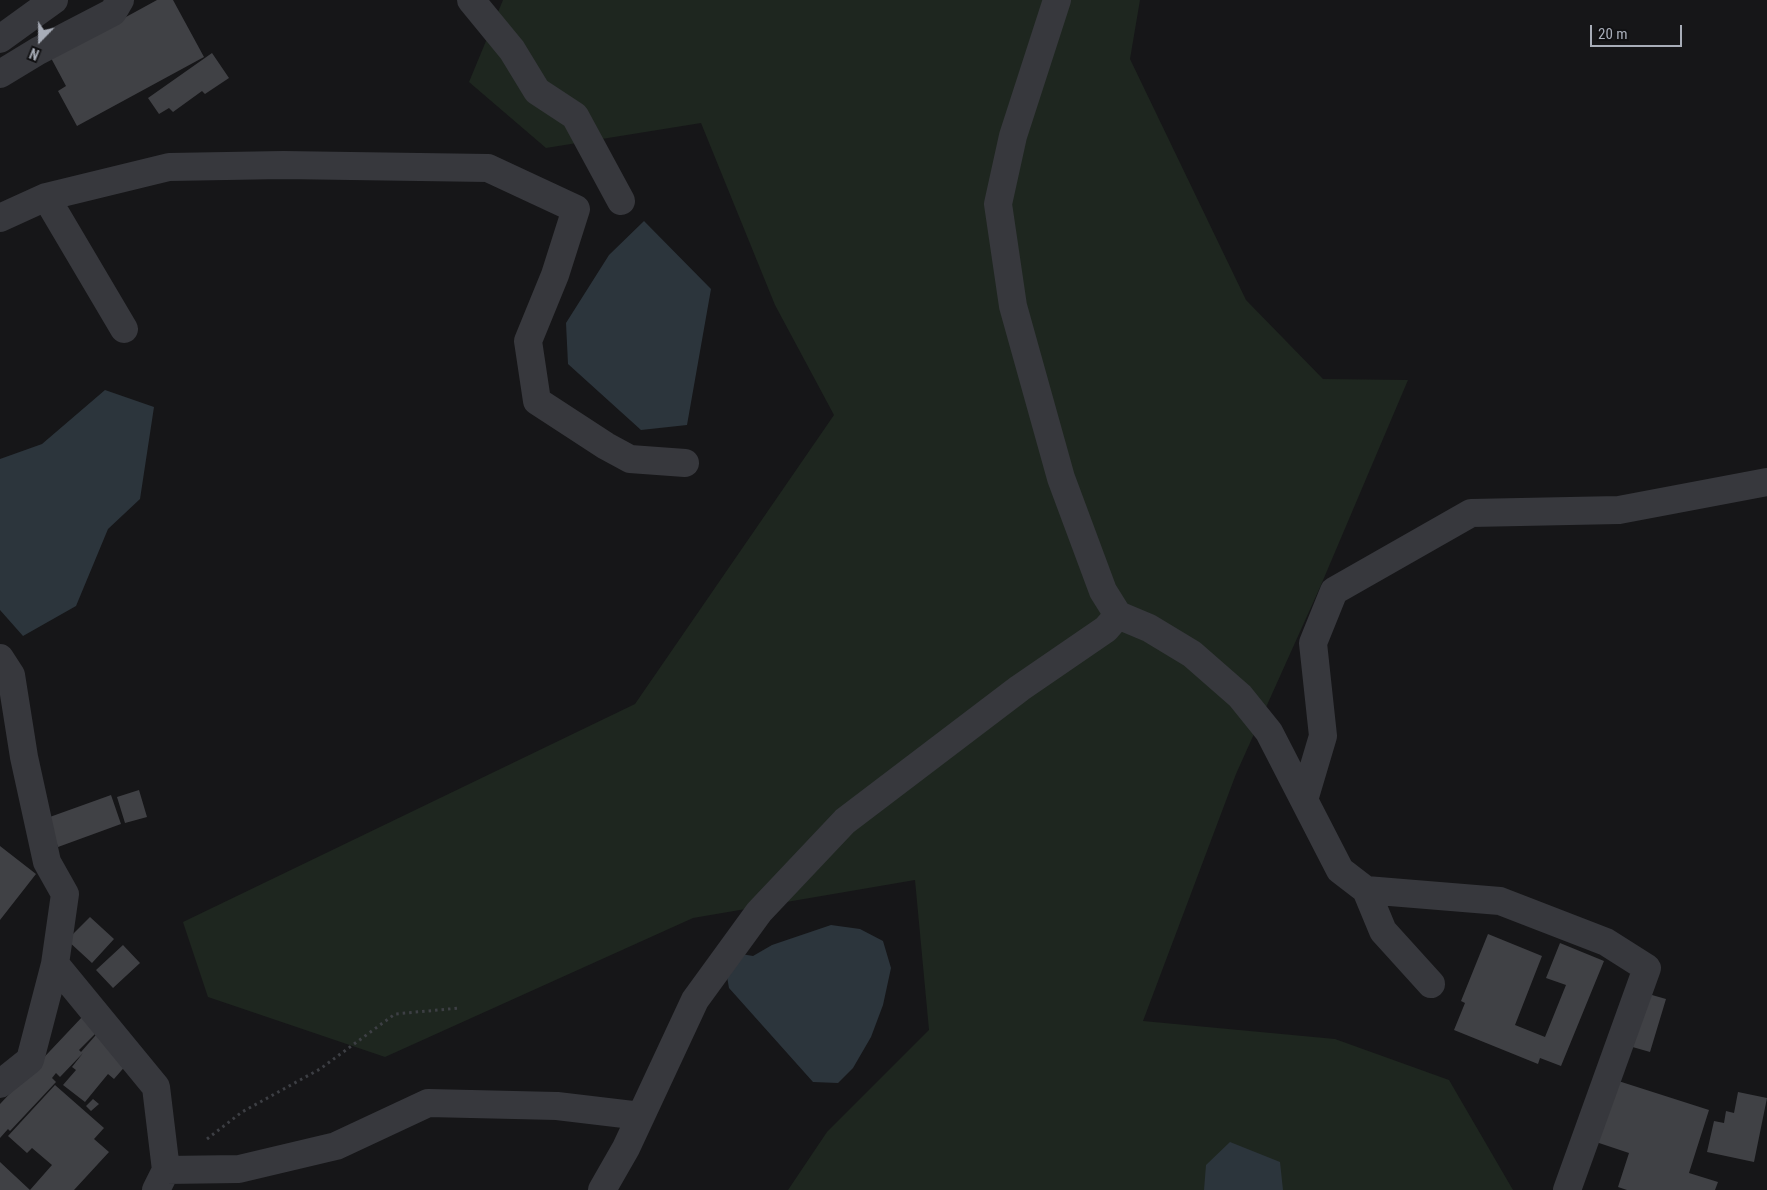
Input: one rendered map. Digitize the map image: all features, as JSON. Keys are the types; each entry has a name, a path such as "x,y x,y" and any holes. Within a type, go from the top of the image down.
{"street":[{"path":"0,39 54,0"},
{"path":"0,74 38,51 113,12 120,0"},
{"path":"471,0 512,50 536,91 575,116 621,201"},
{"path":"1056,0 1013,136 998,204 1013,306 1061,478 1103,591 1118,615 1149,628 1192,654 1240,696 1269,732 1340,870 1366,890 1383,931 1431,984"},
{"path":"0,218 46,197 169,167 283,165 488,168 576,209 555,275 528,340 537,401 606,446 630,459 685,463"},
{"path":"46,197 124,329"},
{"path":"1304,800 1323,736 1312,643 1334,590 1471,513 1619,510 1767,482"},
{"path":"602,1190 626,1148 695,1000 759,912 845,822 1020,688 1106,629 1118,615"},
{"path":"0,658 11,675 24,757 47,862 65,894 55,964 30,1060 0,1084"},
{"path":"1366,890 1500,901 1606,942 1647,968 1567,1190"},
{"path":"55,964 156,1087 161,1180 239,1169 336,1146 428,1103 557,1106 641,1116"}],"path":[{"path":"204,1141 242,1112 320,1069 395,1014 460,1008"}],"shaded area":[{"path":"503,0 1140,0 1130,59 1246,300 1323,379 1408,380 1321,585 1236,774 1143,1021 1335,1039 1449,1080 1513,1190 788,1190 827,1132 929,1030 915,880 693,918 385,1057 208,997 183,922 635,704 834,415 775,305 701,123 546,148 469,82"},
{"path":"644,221 711,289 687,425 641,430 568,364 566,323 609,255"},
{"path":"105,390 154,407 140,499 108,529 76,606 23,636 0,610 0,459 42,444"},
{"path":"831,925 860,929 883,941 891,968 883,1005 871,1037 853,1068 838,1083 813,1082 729,988 726,971 741,954 753,956 772,945"},
{"path":"1230,1142 1280,1162 1283,1190 1204,1190 1206,1165"}],"building":[{"path":"157,0 173,0 204,57 77,126 58,91 66,86 51,58"},
{"path":"212,53 229,78 205,94 202,91 173,112 169,108 159,114 148,98"},
{"path":"139,790 147,817 125,823 117,797"},
{"path":"111,795 121,824 58,847 47,818"},
{"path":"0,846 36,874 0,920"},
{"path":"90,917 114,939 92,963 67,940"},
{"path":"1488,934 1542,956 1515,1025 1545,1037 1566,985 1546,978 1560,943 1604,961 1561,1066 1540,1058 1538,1064 1454,1030 1465,1003 1461,1001"},
{"path":"123,945 140,963 113,988 96,970"},
{"path":"1638,991 1666,999 1650,1052 1622,1044"},
{"path":"83,1016 99,1030 79,1050 81,1052 102,1028 134,1056 114,1079 108,1074 85,1102 63,1085 76,1070 72,1067 83,1053 60,1077 56,1073 52,1078 56,1082 10,1131 8,1129 0,1138 0,1104"},
{"path":"1609,1078 1709,1110 1689,1173 1718,1182 1715,1190 1627,1190 1618,1187 1629,1153 1590,1140"},
{"path":"55,1085 104,1128 94,1139 109,1152 74,1190 30,1190 52,1165 32,1148 27,1153 8,1136"},
{"path":"1738,1092 1767,1098 1754,1162 1707,1152 1714,1121 1724,1123 1726,1111 1734,1113"},
{"path":"93,1099 99,1104 91,1111 86,1106"},
{"path":"0,1162 30,1190 0,1190"}]}
